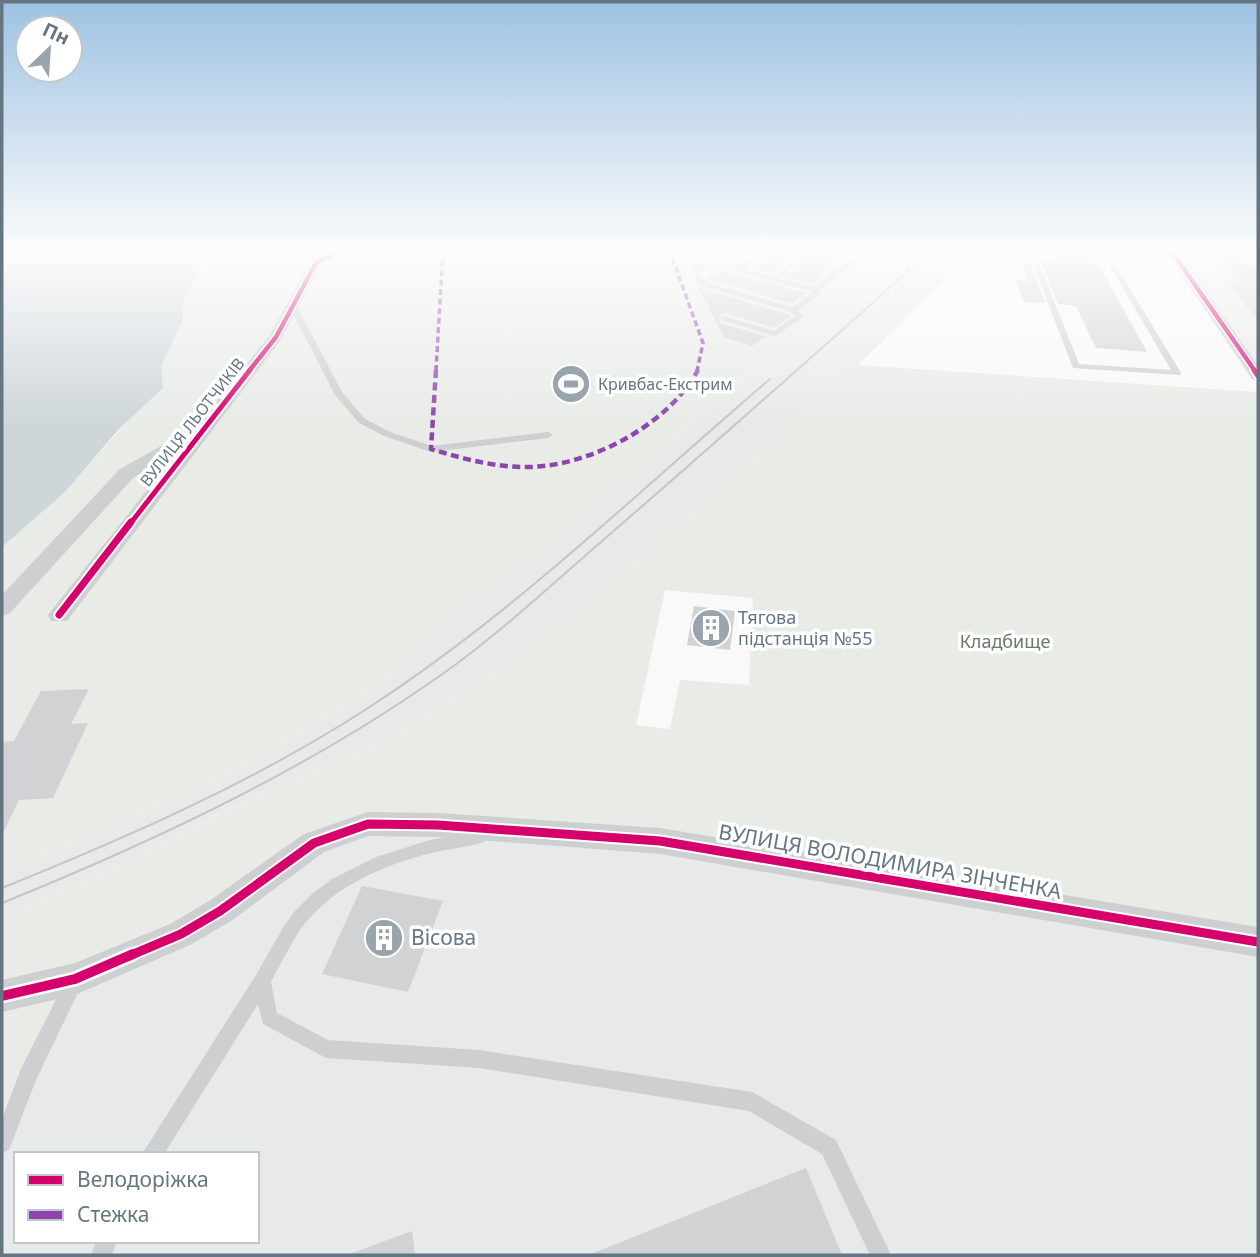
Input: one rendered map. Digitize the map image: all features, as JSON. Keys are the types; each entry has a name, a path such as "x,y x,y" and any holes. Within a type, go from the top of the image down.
{"street":[{"name":"ВУЛИЦЯ ЛЬОТЧИКІВ","path":"59,615 276,337 292,308"},
{"path":"1211,308 1258,376"},
{"path":"2,608 127,473 160,451 204,428"},
{"path":"2,996 75,979 181,934 220,911 314,843 368,824 514,831"},
{"name":"ВУЛИЦЯ ВОЛОДИМИРА ЗІНЧЕНКА","path":"514,831 660,841 1258,942"}],"lane":[{"path":"294,308 338,393 362,421 387,435 431,449 548,435"},
{"path":"724,318 775,334 799,316 794,310 786,308"},
{"path":"1053,308 1076,366 1177,373 1138,308"},
{"path":"153,1152 262,982 300,917 345,877 435,844 514,831"},
{"path":"2,1143 28,1076 75,979"},
{"path":"262,982 269,1018 326,1049 479,1059 752,1102 829,1147 881,1255"}],"shaded area":[{"path":"2,308 183,308 183,320 161,366 163,388 119,429 65,492 2,547"},
{"path":"708,308 916,308 858,365 649,549 510,660 390,737 253,796 111,868 2,914 2,872 90,838 245,768 356,702 418,657 424,638 652,462 769,353 724,337"},
{"path":"1214,308 1258,308 1258,369"},
{"path":"368,824 660,841 1258,942 1258,1255 2,1255 2,1143 28,1076 75,979"}],"green space":[{"path":"183,308 708,308 724,337 770,352 652,462 425,638 418,657 356,702 245,768 90,838 2,872 2,547 65,492 133,415 160,378 161,366 183,320"},
{"name":"Кладбище","path":"858,365 1258,392 1258,942 660,841 368,824 76,979 28,1076 2,1143 2,914 111,868 253,796 390,737 510,660 649,549","holes":["665,590 753,598 749,685 680,680 670,729 636,725"]}],"building":[{"path":"709,308 764,308 791,316 774,328 725,313 719,316 720,323 766,336 752,346 724,337"},
{"path":"1077,308 1123,308 1147,352 1096,348"},
{"path":"1248,308 1258,308 1258,321"},
{"name":"Тягова підстанція №55","path":"694,606 735,611 730,650 687,645"},
{"path":"89,689 71,724 88,723 53,798 19,800 2,835 2,742 14,741 41,691"},
{"name":"Вісова","path":"362,886 443,901 408,992 322,974"},
{"path":"806,1168 842,1255 591,1255 591,1254"},
{"path":"412,1231 415,1255 352,1255 352,1253"}],"tram line":[{"path":"2,903 120,853 236,798 348,735 455,665 533,602 867,308"},
{"path":"2,888 190,807 325,735 368,708 421,672 524,592 770,379"}],"marked path":[{"path":"439,308 431,449 482,462 521,467 558,464 611,444 638,430 683,393 697,371 704,349 691,308"}],"cycle path":[{"path":"59,615 276,337 292,308"},
{"path":"1211,308 1258,376"},
{"path":"2,996 75,979 181,934 220,911 314,843 368,824 438,825 660,841 1258,942"}],"place":[{"name":"Кривбас-Екстрим","path":"571,384"},
{"name":"Тягова підстанція №55","path":"711,628"},
{"name":"Вісова","path":"384,938"}]}
